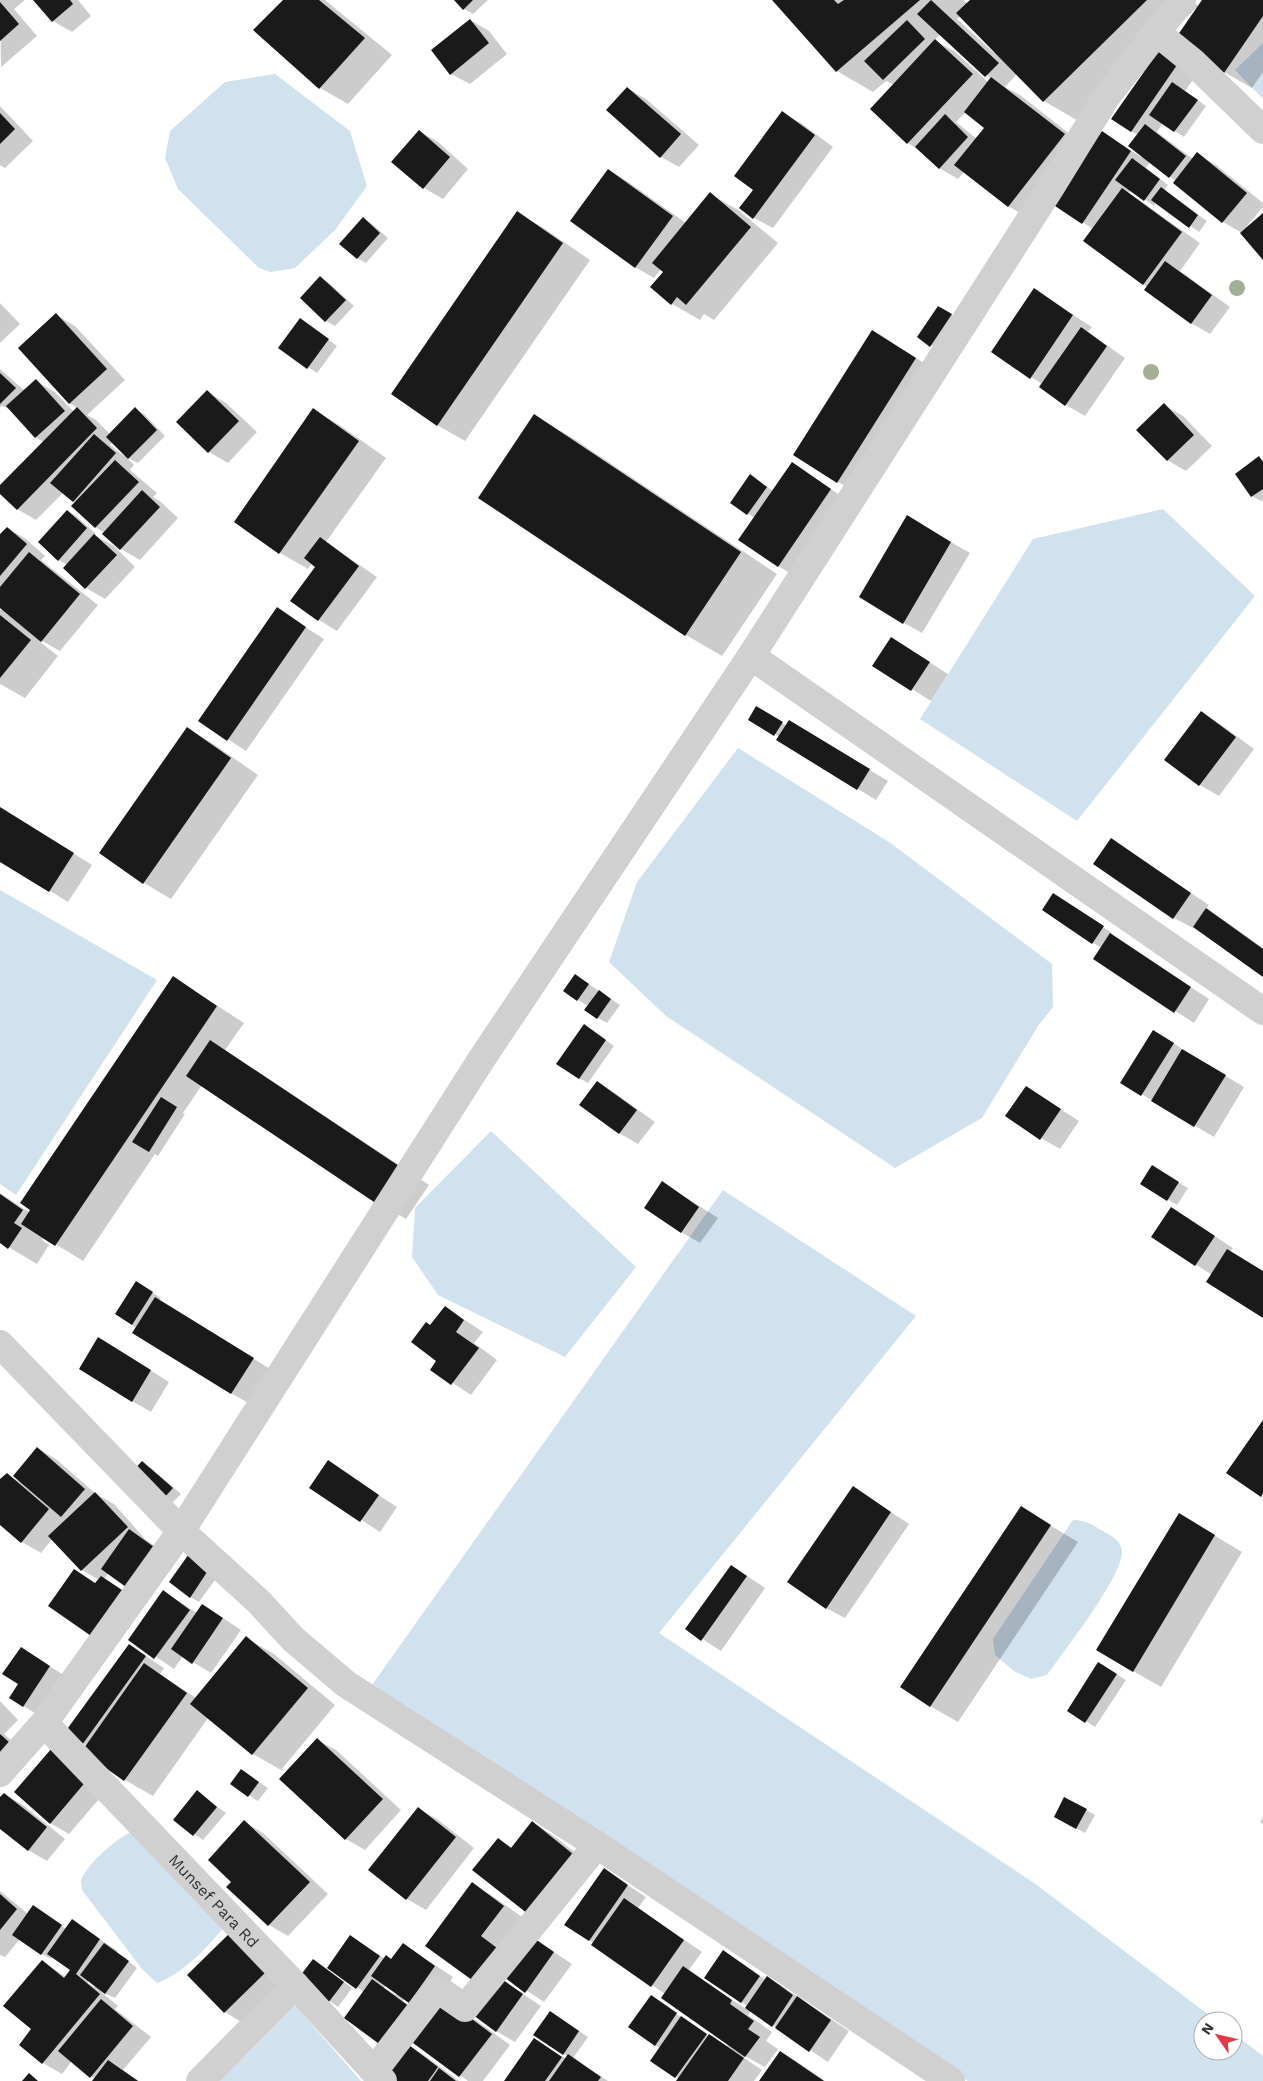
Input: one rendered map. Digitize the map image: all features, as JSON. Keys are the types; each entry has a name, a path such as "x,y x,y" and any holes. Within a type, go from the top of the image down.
{"street":[{"path":"0,1773 44,1723 181,1531 481,1060 752,656 1107,96 1182,0"},
{"path":"1156,32 1193,62 1263,130"},
{"path":"752,656 1263,1011"},
{"path":"0,1344 181,1531 259,1602 293,1639 346,1684 597,1845 950,2081"},
{"name":"Munsef Para Rd","path":"44,1723 295,1985 379,2076"},
{"path":"379,2076 433,1994 439,1990 466,2008 597,1845"},
{"path":"200,2081 295,1985"}],"water":[{"path":"1263,43 1263,99 1235,70"},
{"path":"275,74 350,131 367,186 335,230 295,268 271,272 259,268 178,189 165,158 170,131 225,82"},
{"path":"1163,509 1255,596 1077,821 920,719 1033,539"},
{"path":"738,748 889,842 1052,964 1053,1007 1038,1026 982,1118 895,1168 666,1016 609,962 637,882"},
{"path":"0,890 157,980 16,1195 0,1184"},
{"path":"491,1131 636,1267 565,1357 438,1295 412,1257 415,1208"},
{"path":"723,1190 916,1316 659,1633 1034,1883 1204,2011 1193,2011 1193,2061 1243,2061 1243,2041 1263,2056 1263,2081 968,2081 745,1942 367,1692"},
{"path":"1073,1520 1091,1524 1114,1538 1120,1544 1122,1551 1120,1563 1103,1595 1047,1675 1031,1679 1014,1671 995,1655 993,1639"},
{"path":"133,1831 223,1928 202,1952 184,1967 157,1983 142,1969 82,1890 81,1882 88,1868 111,1845"},
{"path":"289,2005 295,2006 300,2011 361,2081 219,2081"}],"building":[{"path":"33,0 70,0 73,4 52,22"},
{"path":"283,0 319,0 365,38 319,89 253,30"},
{"path":"454,0 473,0 463,10"},
{"path":"772,0 834,0 838,4 844,0 920,0 836,72"},
{"path":"931,0 999,63 985,77 917,14"},
{"path":"970,0 1147,0 1043,102 956,13"},
{"path":"1202,0 1263,0 1263,16 1224,73 1175,39"},
{"path":"0,2 19,24 0,41"},
{"path":"470,19 489,43 450,75 431,50"},
{"path":"907,20 925,39 883,80 864,61"},
{"path":"935,39 973,74 907,144 870,109"},
{"path":"1160,49 1179,62 1131,132 1111,119"},
{"path":"991,77 1065,134 1008,207 954,165 984,128 964,112"},
{"path":"1172,82 1198,100 1174,132 1149,115"},
{"path":"627,87 681,134 660,158 606,110"},
{"path":"782,111 815,135 753,219 739,208 753,190 734,176"},
{"path":"0,113 15,129 0,144"},
{"path":"945,114 968,137 939,169 915,147"},
{"path":"1145,124 1186,156 1169,178 1128,146"},
{"path":"419,130 450,157 423,189 391,162"},
{"path":"1102,131 1131,151 1082,224 1052,204"},
{"path":"1197,152 1247,193 1222,223 1173,183"},
{"path":"1132,158 1160,179 1144,201 1115,180"},
{"path":"608,169 673,216 635,268 570,221"},
{"path":"1161,187 1198,215 1189,228 1151,200"},
{"path":"1122,188 1182,232 1143,285 1083,241"},
{"path":"710,192 751,227 686,305 677,297 671,305 650,287 663,272 652,263"},
{"path":"517,211 563,243 437,426 391,394"},
{"path":"1263,213 1263,260 1240,233"},
{"path":"363,217 380,233 357,259 339,244"},
{"path":"1165,261 1212,295 1191,324 1144,290"},
{"path":"320,276 346,300 325,322 300,298"},
{"path":"1034,288 1073,315 1030,379 991,352"},
{"path":"938,306 952,314 930,347 917,337"},
{"path":"56,313 107,369 69,404 18,348"},
{"path":"300,318 329,339 307,369 278,348"},
{"path":"1081,327 1107,346 1065,406 1039,387"},
{"path":"872,330 916,358 837,483 793,455"},
{"path":"0,373 16,388 0,404"},
{"path":"36,379 65,411 35,438 6,406"},
{"path":"207,390 239,421 208,453 176,422"},
{"path":"1164,403 1194,435 1167,461 1136,430"},
{"path":"77,407 97,428 17,510 0,494 0,485"},
{"path":"135,407 157,430 128,459 106,437"},
{"path":"313,408 359,441 279,554 234,522"},
{"path":"534,414 741,552 685,636 478,498"},
{"path":"94,434 116,453 73,502 50,483"},
{"path":"1259,456 1263,462 1263,489 1251,497 1235,474"},
{"path":"115,460 139,482 95,528 71,506"},
{"path":"792,462 831,489 778,567 738,540"},
{"path":"750,474 767,487 747,515 730,503"},
{"path":"142,490 160,507 120,550 102,534"},
{"path":"67,510 87,528 58,561 38,542"},
{"path":"907,515 951,542 903,624 859,597"},
{"path":"7,527 27,544 0,576 0,534"},
{"path":"94,534 117,555 85,589 63,568"},
{"path":"320,537 359,566 318,621 290,601 315,567 304,558"},
{"path":"29,552 80,594 41,642 0,608 0,587"},
{"path":"277,607 306,627 227,741 198,721"},
{"path":"0,615 31,640 0,678"},
{"path":"891,637 930,662 911,691 872,666"},
{"path":"756,706 783,722 774,736 748,720"},
{"path":"1201,711 1236,737 1199,786 1164,760"},
{"path":"789,720 870,769 857,790 776,740"},
{"path":"187,727 231,758 143,884 99,853"},
{"path":"0,807 74,853 49,892 0,862"},
{"path":"1111,838 1191,893 1173,919 1093,864"},
{"path":"1053,893 1104,926 1092,944 1042,910"},
{"path":"1206,908 1263,949 1263,977 1193,927"},
{"path":"1110,933 1191,987 1174,1013 1093,959"},
{"path":"575,974 589,984 577,1001 563,991"},
{"path":"173,976 217,1006 55,1246 21,1224 30,1210 20,1203"},
{"path":"599,990 611,999 597,1019 584,1010"},
{"path":"584,1024 606,1040 579,1079 556,1064"},
{"path":"1153,1030 1174,1043 1141,1096 1120,1083"},
{"path":"210,1040 402,1168 377,1204 186,1076"},
{"path":"1182,1049 1226,1075 1194,1127 1151,1101"},
{"path":"597,1081 637,1110 619,1134 579,1105"},
{"path":"1026,1086 1061,1109 1040,1140 1005,1116"},
{"path":"161,1097 177,1107 149,1152 132,1142"},
{"path":"1152,1165 1179,1182 1167,1201 1140,1184"},
{"path":"662,1181 699,1207 681,1233 644,1208"},
{"path":"0,1194 23,1210 14,1223 22,1228 8,1249 0,1243"},
{"path":"1171,1207 1215,1236 1195,1266 1151,1237"},
{"path":"1227,1249 1263,1271 1263,1318 1206,1282"},
{"path":"136,1281 153,1292 132,1325 115,1314"},
{"path":"155,1297 254,1358 231,1394 132,1333"},
{"path":"445,1306 464,1320 456,1332 479,1348 451,1385 430,1370 436,1361 411,1342 426,1322 430,1325"},
{"path":"98,1337 151,1370 132,1402 79,1369"},
{"path":"1263,1420 1263,1493 1261,1497 1226,1473"},
{"path":"37,1447 85,1489 61,1517 13,1476"},
{"path":"328,1460 379,1495 360,1522 309,1488"},
{"path":"142,1461 173,1488 163,1499 132,1472"},
{"path":"7,1473 49,1509 21,1543 0,1525 0,1479"},
{"path":"853,1486 891,1512 826,1609 787,1582"},
{"path":"95,1492 128,1527 81,1571 48,1536"},
{"path":"1021,1506 1051,1525 930,1707 900,1687"},
{"path":"1179,1513 1215,1535 1133,1672 1096,1650"},
{"path":"129,1529 154,1547 126,1587 101,1569"},
{"path":"191,1551 211,1566 190,1598 169,1582"},
{"path":"731,1565 747,1576 701,1641 685,1629"},
{"path":"74,1569 95,1583 101,1576 125,1592 94,1638 48,1606"},
{"path":"163,1590 190,1610 154,1659 128,1640"},
{"path":"202,1604 223,1618 192,1664 171,1649"},
{"path":"246,1636 308,1688 252,1755 190,1704"},
{"path":"129,1644 146,1656 82,1745 65,1732"},
{"path":"21,1647 50,1666 23,1707 9,1698 18,1684 2,1674"},
{"path":"1098,1662 1117,1674 1085,1723 1067,1711"},
{"path":"144,1663 187,1693 124,1781 82,1751"},
{"path":"0,1734 10,1743 0,1755"},
{"path":"317,1738 383,1799 345,1840 279,1779"},
{"path":"52,1748 88,1779 50,1824 14,1792"},
{"path":"241,1769 259,1782 248,1797 230,1784"},
{"path":"197,1790 217,1807 193,1836 173,1820"},
{"path":"4,1793 47,1827 28,1851 0,1829 0,1797"},
{"path":"1064,1797 1087,1809 1076,1829 1054,1817"},
{"path":"418,1807 456,1837 406,1900 368,1870"},
{"path":"244,1820 310,1882 268,1926 226,1887 231,1882 208,1860"},
{"path":"532,1821 574,1855 528,1914 472,1870 498,1838 511,1848"},
{"path":"604,1868 628,1885 589,1941 564,1925"},
{"path":"472,1882 504,1906 481,1936 497,1948 472,1980 425,1946"},
{"path":"0,1894 17,1909 0,1930"},
{"path":"624,1898 684,1940 651,1987 591,1945"},
{"path":"33,1905 62,1925 41,1955 12,1935"},
{"path":"72,1919 100,1939 76,1974 100,1994 42,2064 19,2045 31,2029 3,2006 42,1960 64,1978 70,1970 47,1954"},
{"path":"234,1929 271,1967 224,2013 187,1975"},
{"path":"528,1934 554,1952 525,1993 499,1973"},
{"path":"350,1935 380,1956 356,1989 327,1968"},
{"path":"104,1943 129,1961 105,1994 80,1975"},
{"path":"403,1943 435,1966 409,2003 371,1976 386,1955 391,1959"},
{"path":"723,1950 760,1976 741,2003 704,1978"},
{"path":"313,1959 344,1982 328,2003 297,1980"},
{"path":"683,1966 732,2000 730,2004 754,2021 748,2029 760,2037 745,2057 661,1998"},
{"path":"496,1975 523,1994 496,2032 469,2012"},
{"path":"767,1976 793,1995 772,2027 745,2008"},
{"path":"372,1979 410,2007 382,2046 344,2018"},
{"path":"437,1993 492,2034 459,2077 405,2037"},
{"path":"651,1995 677,2013 655,2046 628,2027"},
{"path":"797,1996 831,2020 809,2052 775,2028"},
{"path":"101,1999 133,2026 90,2078 58,2051"},
{"path":"550,2011 579,2031 563,2055 533,2035"},
{"path":"681,2016 707,2034 675,2078 650,2061"},
{"path":"709,2034 744,2058 728,2081 676,2081"},
{"path":"534,2038 562,2057 545,2081 504,2081"},
{"path":"405,2042 438,2067 428,2081 393,2081 382,2073"},
{"path":"780,2051 824,2081 759,2081"},
{"path":"568,2054 601,2077 598,2081 549,2081"},
{"path":"108,2060 138,2081 92,2081"},
{"path":"439,2068 456,2081 430,2081"},
{"path":"29,2073 38,2081 22,2081"}]}
